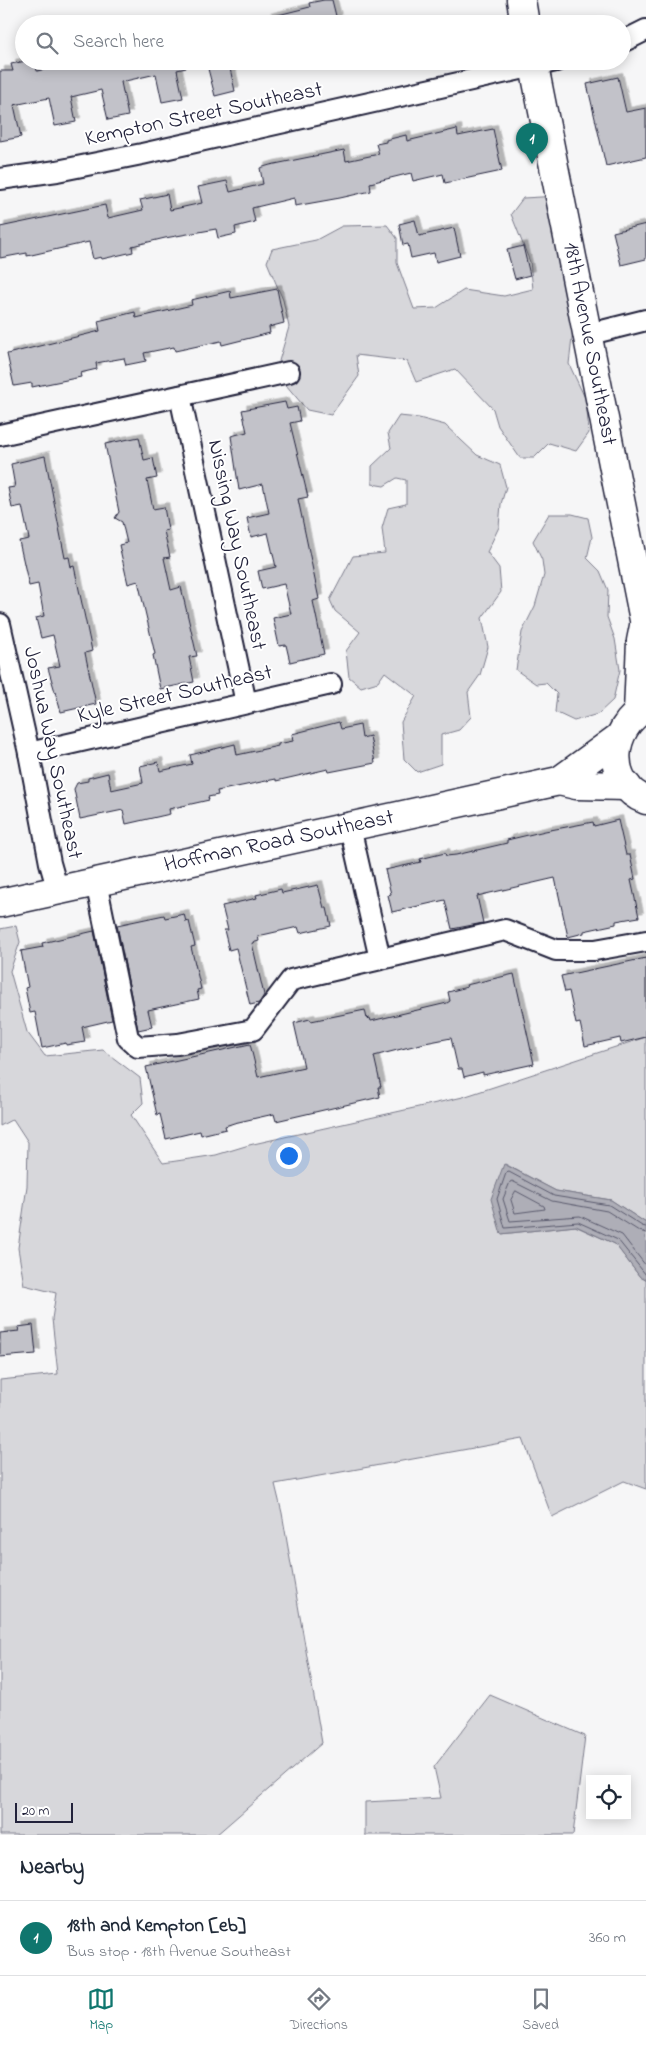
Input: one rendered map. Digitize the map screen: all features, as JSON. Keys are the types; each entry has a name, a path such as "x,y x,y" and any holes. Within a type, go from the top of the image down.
{"street":[{"path":"520,0 523,15"},
{"path":"631,38 646,30"},
{"name":"Kempton Street Southeast","path":"0,179 57,171 142,154 510,70"},
{"name":"18th Avenue Southeast","path":"542,70 586,335 645,628 641,641 642,710"},
{"path":"586,335 646,320"},
{"path":"0,435 289,372"},
{"name":"Nissing Way Southeast","path":"180,396 246,703"},
{"name":"Joshua Way Southeast","path":"0,624 29,753 50,863 58,891"},
{"name":"Kyle Street Southeast","path":"29,753 331,684"},
{"path":"640,797 619,772 616,755 618,738 626,724 642,710"},
{"name":"Hoffman Road Southeast","path":"0,903 559,781 618,738"},
{"name":"Hoffman Road Southeast","path":"559,781 640,797"},
{"path":"350,827 380,959"},
{"path":"96,882 128,1038 138,1048 178,1044 253,1030 291,980 505,930 556,950 595,950 646,941"}],"shaded area":[{"path":"559,196 574,321 569,364 586,400 589,433 576,451 549,443 534,458 520,458 498,426 493,409 455,369 416,382 407,361 356,355 359,376 331,415 307,410 286,385 288,377 279,361 289,327 283,300 267,262 272,249 316,240 342,226 387,225 397,238 397,263 414,309 436,308 464,290 504,296 533,289 530,262 511,214 523,198"},
{"path":"399,416 419,418 445,425 477,455 500,465 506,487 501,504 499,527 487,552 499,568 501,592 482,618 488,647 480,675 468,692 471,717 459,730 441,735 441,764 417,772 404,759 401,722 416,696 385,672 378,682 361,687 349,677 346,651 360,632 335,611 330,600 353,556 385,553 382,528 388,508 406,504 406,480 397,478 384,486 372,484 372,466 391,448 388,433"},
{"path":"549,514 572,514 588,518 592,537 587,558 600,571 608,590 607,617 615,639 620,670 613,700 598,714 574,721 555,712 557,694 546,683 536,684 516,670 522,632 535,606 544,575 542,560 533,541"},
{"path":"16,926 20,942 10,971 27,1032 45,1056 103,1050 140,1078 143,1103 131,1115 163,1163 216,1155 249,1145 463,1097 646,1037 646,1223 611,1200 556,1191 505,1164 501,1234 575,1226 615,1244 640,1277 646,1280 646,1489 624,1481 552,1517 523,1439 275,1484 282,1513 322,1743 216,1835 0,1835 0,1380 58,1374 52,1319 56,1293 24,1285 18,1248 27,1186 28,1142 13,1119 0,1126 0,929"},
{"path":"490,1695 585,1736 573,1835 365,1835 365,1802 441,1798 434,1767"}],"water":[{"path":"504,1164 556,1191 611,1200 646,1223 646,1280 640,1277 615,1244 576,1226 501,1234 491,1199"}],"building":[{"path":"332,0 336,15 278,15 310,7 309,3"},
{"path":"15,63 15,70 37,71 177,70 183,98 162,102 156,74 121,82 128,116 108,120 101,90 71,97 76,122 55,126 49,98 14,105 21,137 0,141 0,71 13,71 11,64"},
{"path":"208,70 230,70 235,91 215,96"},
{"path":"618,77 626,112 646,108 646,157 606,166 587,84"},
{"path":"457,129 458,136 493,129 502,171 445,183 443,174 413,181 411,173 370,183 371,191 340,198 295,206 294,198 252,208 255,222 235,227 236,234 218,238 216,229 165,238 132,246 133,252 102,259 101,257 93,259 89,242 27,256 27,253 0,258 0,227 105,205 108,218 143,210 140,200 167,194 170,210 202,203 198,187 227,181 230,192 263,184 260,168 270,165 344,150 346,161 379,154 376,144 386,142 386,140 406,135 407,141"},
{"path":"415,220 419,236 454,228 460,256 436,262 434,253 411,258 408,244 403,245 399,224"},
{"path":"646,224 646,259 621,265 613,232"},
{"path":"523,246 530,275 515,279 507,250"},
{"path":"277,289 284,323 269,327 270,333 222,345 221,341 175,351 174,347 144,353 146,361 126,365 124,358 96,363 97,369 80,373 81,377 32,387 32,383 14,386 7,354 100,331 98,321 135,312 136,318 192,305 191,300 230,291 231,298"},
{"path":"285,402 287,409 297,407 300,421 290,423 308,497 298,499 319,599 313,601 324,654 290,662 286,645 279,646 273,618 291,614 284,584 262,589 258,571 276,567 268,533 251,537 247,518 269,513 263,484 239,490 231,436 247,432 242,410"},
{"path":"139,437 144,460 153,458 157,478 147,480 153,509 164,507 168,530 164,531 170,557 164,558 171,590 181,587 197,656 189,657 194,682 160,689 153,655 155,654 138,581 128,584 119,545 127,543 122,522 115,518 119,512 105,444"},
{"path":"45,456 65,558 69,557 71,567 74,566 92,651 85,653 96,704 61,712 48,668 60,666 53,635 41,638 36,618 44,616 38,584 29,586 19,541 29,539 22,506 12,508 8,488 15,487 11,464"},
{"path":"339,722 341,729 360,725 362,738 370,736 375,763 329,772 328,769 276,781 276,779 217,791 218,795 208,797 209,800 169,809 170,814 126,824 123,810 80,819 74,789 77,783 88,781 88,778 108,773 111,790 143,783 140,766 158,762 160,771 192,764 190,755 235,744 237,755 278,746 278,744 293,741 292,734"},
{"path":"618,820 626,855 630,855 635,879 631,880 639,917 616,921 616,924 584,931 584,933 568,937 555,878 477,896 483,923 452,929 445,900 392,912 388,895 391,894 385,870 421,862 420,859 445,853 446,856 456,855 507,843 507,840 545,831 593,822 594,826"},
{"path":"318,885 324,908 327,908 331,926 300,933 298,927 258,936 259,941 252,943 264,995 259,1003 250,1005 236,948 229,950 224,930 228,930 222,906 257,898 256,895 281,889 282,893"},
{"path":"184,914 186,922 189,921 195,946 191,947 201,989 197,990 199,999 148,1010 152,1027 138,1030 117,925 164,915 165,918"},
{"path":"94,931 112,1020 82,1027 85,1042 66,1045 66,1043 42,1048 35,1012 30,1013 25,988 28,987 21,951 43,947 42,943"},
{"path":"646,958 646,1037 621,1043 620,1038 585,1046 580,1023 576,1024 569,991 565,992 561,976"},
{"path":"514,974 534,1064 483,1075 483,1072 464,1077 462,1069 458,1069 451,1038 425,1043 374,1056 381,1087 378,1087 380,1097 276,1121 274,1114 234,1123 225,1126 226,1129 201,1135 200,1131 166,1139 160,1114 157,1115 146,1067 250,1044 258,1077 304,1067 294,1023 365,1010 367,1019 370,1018 371,1021 447,1003 450,1001 448,992 467,987 466,985"},
{"path":"33,1325 36,1354 0,1357 0,1333 19,1331 18,1327"}],"place":[{"name":"18th and Kempton [eb]","path":"532,164"}]}
